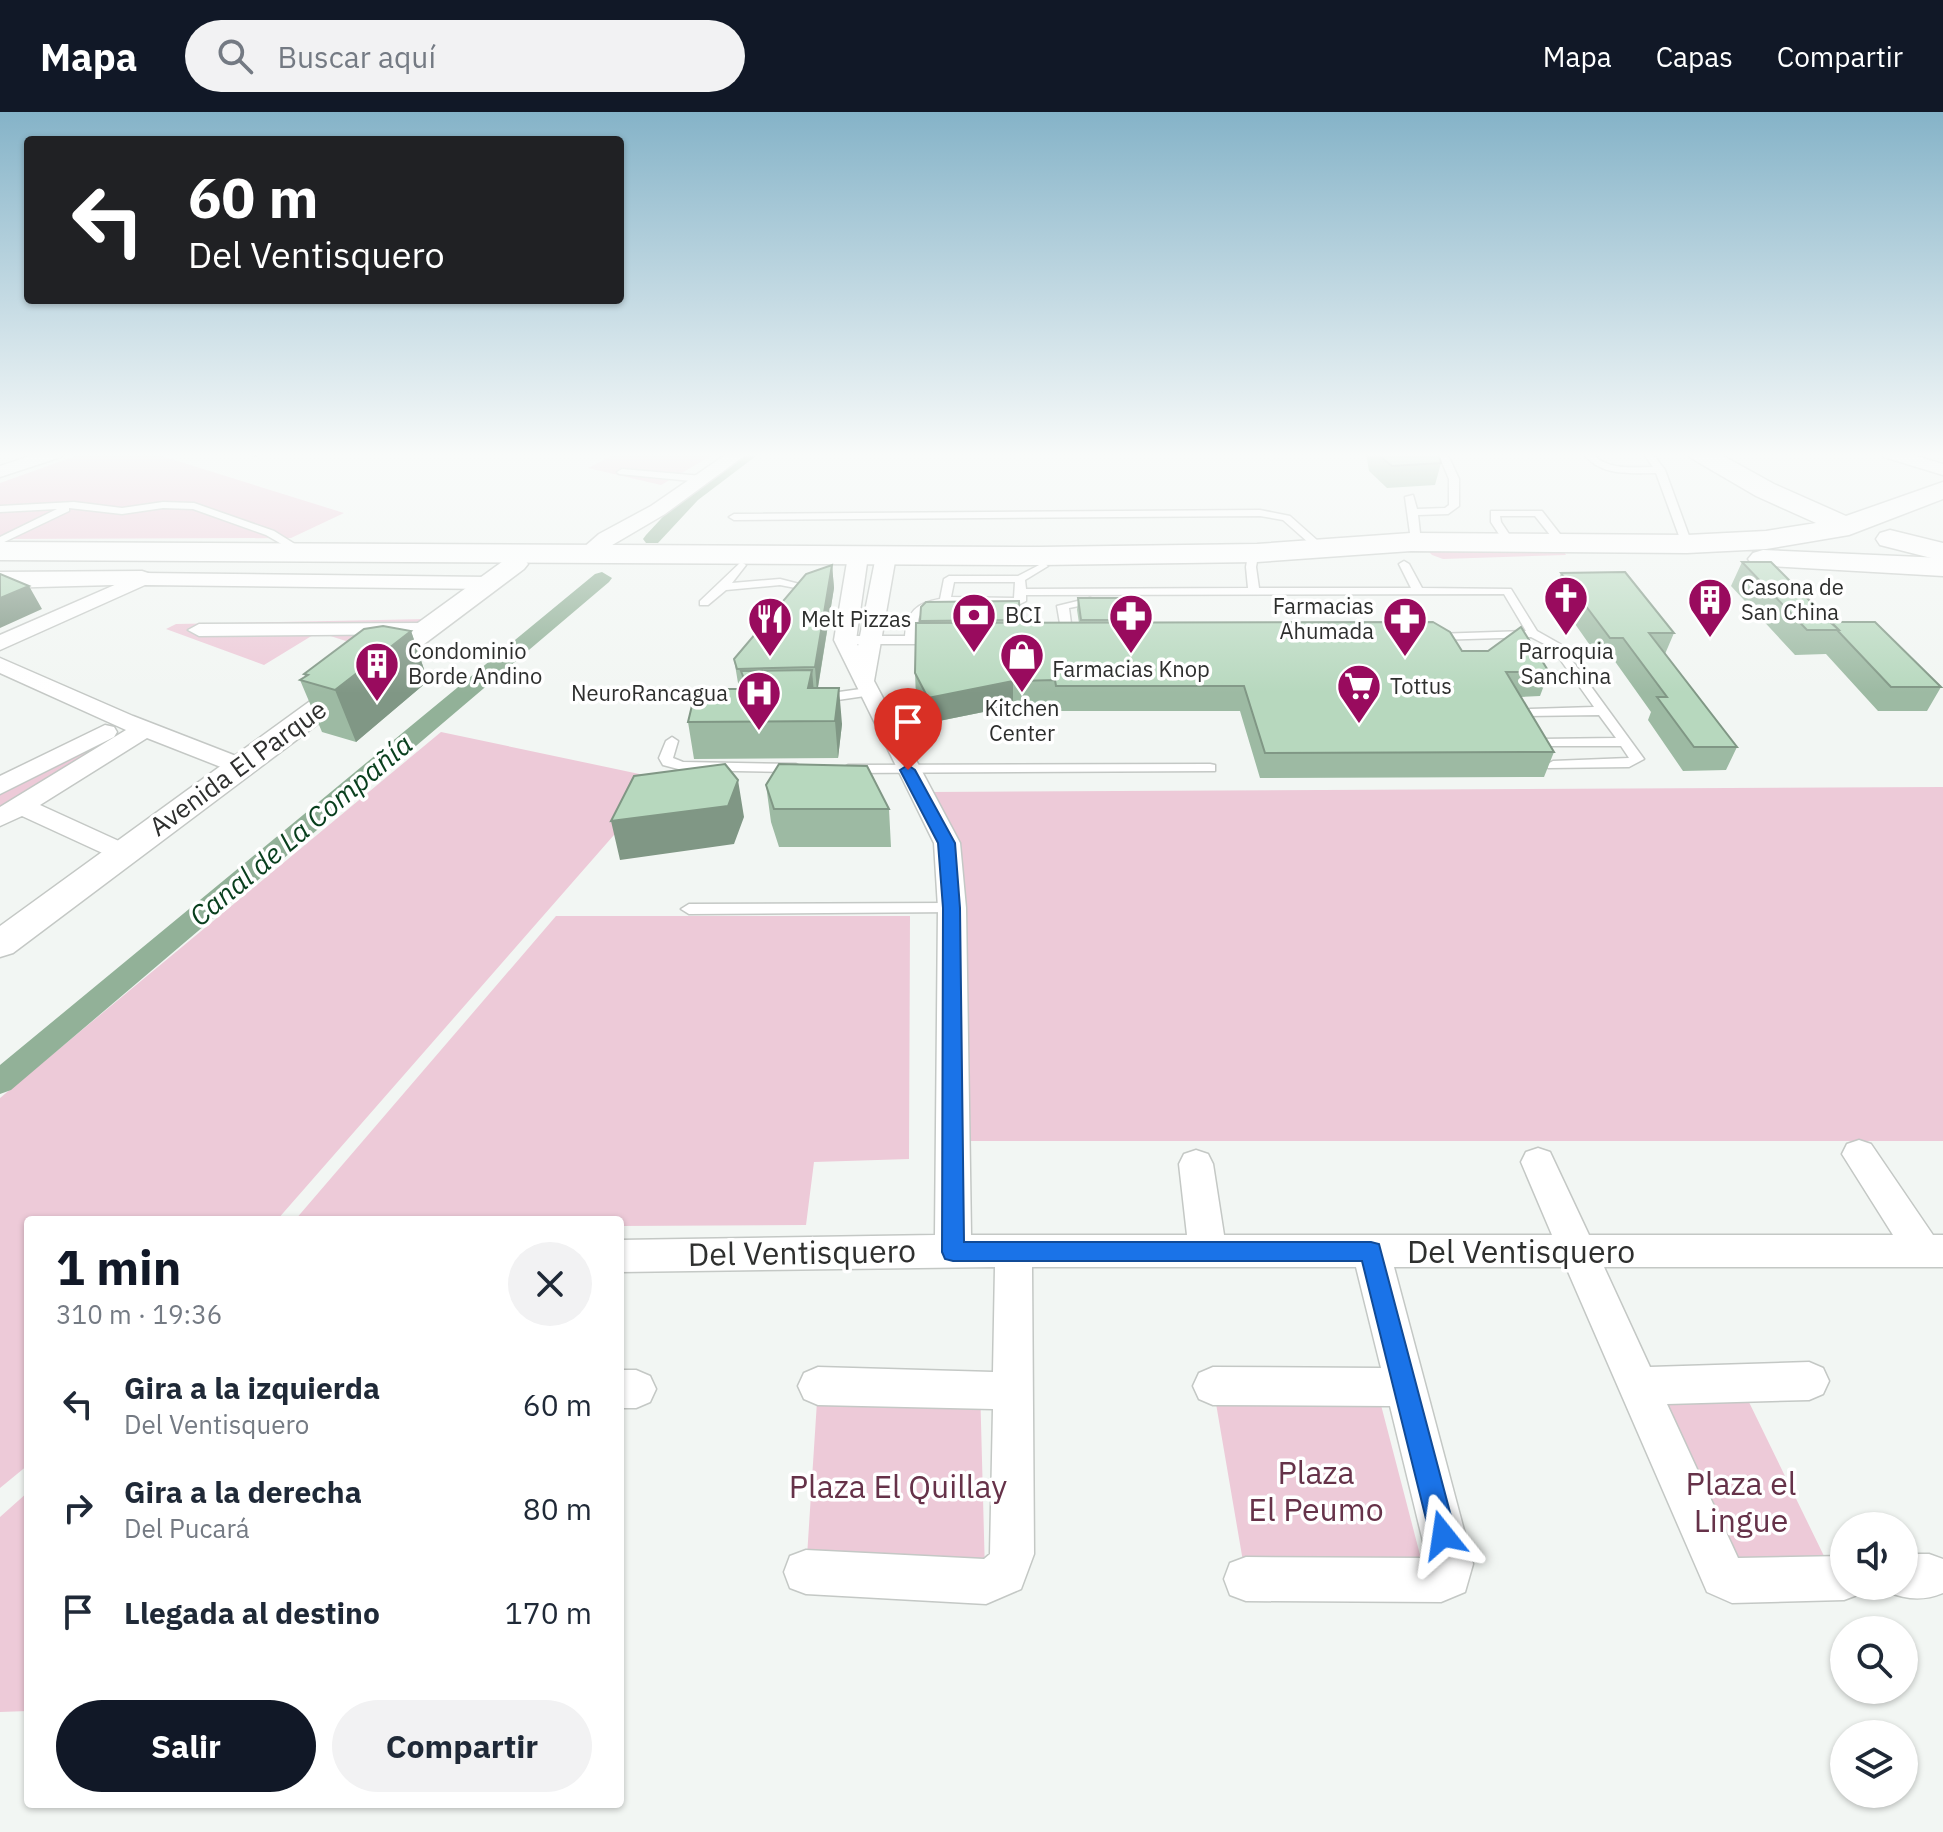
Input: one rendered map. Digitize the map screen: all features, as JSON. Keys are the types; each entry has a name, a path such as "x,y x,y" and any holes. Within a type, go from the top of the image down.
{"main road":[{"path":"521,559 585,555 1254,570 1322,549 1412,553 1696,552 1800,533"},
{"path":"1761,559 1808,554 1919,533"},
{"path":"1920,533 1943,552"},
{"path":"1472,552 1510,543 1562,543 1761,559 1943,567"},
{"path":"0,551 521,559 732,576 871,561 948,572 1254,570 1412,553"},
{"path":"0,561 307,557"},
{"path":"142,579 196,569 307,557"}],"street":[{"path":"585,555 615,533"},
{"name":"Avenida El Parque","path":"0,944 521,559"},
{"path":"871,561 845,640 865,687 947,843 952,908 953,1252"},
{"path":"865,687 872,640 871,561"},
{"path":"0,643 142,579"},
{"path":"0,580 489,583"},
{"path":"199,630 426,629"},
{"path":"0,665 135,725 240,766"},
{"path":"0,786 135,725"},
{"path":"10,812 135,725"},
{"path":"10,812 122,853"},
{"path":"1859,1154 1933,1251"},
{"path":"1538,1162 1723,1576 1732,1581 1830,1578"},
{"path":"1196,1164 1208,1253"},
{"path":"806,1572 986,1582 1005,1573 1012,1554 1014,1251"},
{"name":"Del Ventisquero","path":"624,1256 1014,1251 1933,1251"},
{"path":"1246,1579 1441,1580 1449,1576 1451,1564 1403,1387 1371,1251"},
{"path":"1637,1386 1809,1381"},
{"path":"818,1386 1014,1391"},
{"path":"1213,1386 1403,1387"}],"lane":[{"path":"270,533 307,557"},
{"path":"1304,533 1322,549"},
{"path":"1415,533 1412,553 1418,590"},
{"path":"1688,533 1696,552"},
{"path":"1019,592 1254,570 1418,590 1507,591 1533,633 1556,646 1637,759 1635,762 1553,765"},
{"path":"945,601 948,572"},
{"path":"911,640 913,616 917,610 945,601 1020,601 1019,592 1031,572"},
{"path":"704,603 732,576 806,587"},
{"path":"1083,639 1063,639 1063,606 1075,601 1135,600"},
{"path":"1429,637 1533,633"},
{"path":"845,640 957,639"},
{"path":"809,700 847,697 865,687"},
{"path":"1530,713 1602,711"},
{"path":"672,741 666,758 682,766 818,768"},
{"path":"1541,743 1625,742"},
{"path":"833,768 1210,768"},
{"path":"689,909 952,908"}],"green space":[{"path":"0,533 301,533 291,538 0,539"},
{"path":"1563,550 1566,555 1443,559 1428,551"},
{"path":"429,619 380,652 318,632 264,665 166,629 176,624"},
{"path":"441,732 663,779 281,1216 24,1216 24,1468 0,1488 0,1098"},
{"path":"94,741 101,748 0,812 0,793"},
{"path":"1943,787 1943,1141 964,1141 930,792"},
{"path":"556,916 910,916 909,1159 814,1162 806,1225 624,1226 624,1216 298,1216"},
{"name":"Plaza El Peumo","path":"1375,1382 1425,1574 1246,1579 1213,1386"},
{"name":"Plaza El Quillay","path":"980,1385 985,1573 806,1572 818,1386"},
{"name":"Plaza el Lingue","path":"1746,1396 1824,1556 1708,1558 1641,1398"},
{"path":"24,1496 24,1711 0,1712 0,1517"}],"building":[{"path":"1742,562 1771,562 1839,630 1807,630"},
{"path":"832,565 815,667 737,669 734,659 806,574"},
{"path":"1625,572 1674,633 1649,633 1737,747 1694,747 1657,697 1667,697 1623,638 1610,638 1561,573"},
{"path":"0,574 29,586 0,598"},
{"path":"1078,598 1131,598 1135,620 1081,620"},
{"path":"1019,601 1020,620 920,621 921,607 926,602"},
{"path":"1433,622 1450,632 1462,651 1488,651 1521,627 1549,672 1506,672 1554,752 1265,753 1244,686 1056,686 1055,680 1013,681 928,698 915,673 916,623"},
{"path":"1830,622 1875,622 1941,687 1891,687"},
{"path":"383,626 411,631 335,690 300,680 364,629"},
{"path":"812,670 808,688 839,688 835,721 688,722 696,689 748,689 741,671"},
{"path":"725,764 738,780 728,806 611,821 634,776"},
{"path":"779,764 867,766 889,809 774,809 766,785"}],"waterway":[{"name":"Canal de La Compañía","path":"652,539 657,533"},
{"name":"Canal de La Compañía","path":"0,1082 602,578"}],"place":[{"name":"Parroquia Sanchina","path":"1566,637"},
{"name":"Casona de San China","path":"1710,639"},
{"name":"BCI","path":"974,654"},
{"name":"Farmacias Knop","path":"1131,655"},
{"name":"Melt Pizzas","path":"770,658"},
{"name":"Farmacias Ahumada","path":"1405,658"},
{"name":"Kitchen Center","path":"1022,694"},
{"name":"Condominio Borde Andino","path":"377,703"},
{"name":"Tottus","path":"1359,725"},
{"name":"NeuroRancagua","path":"759,732"}],"route":[{"path":"908,770 947,843 952,908 953,1252 1371,1251 1403,1387 1443,1535"}]}
